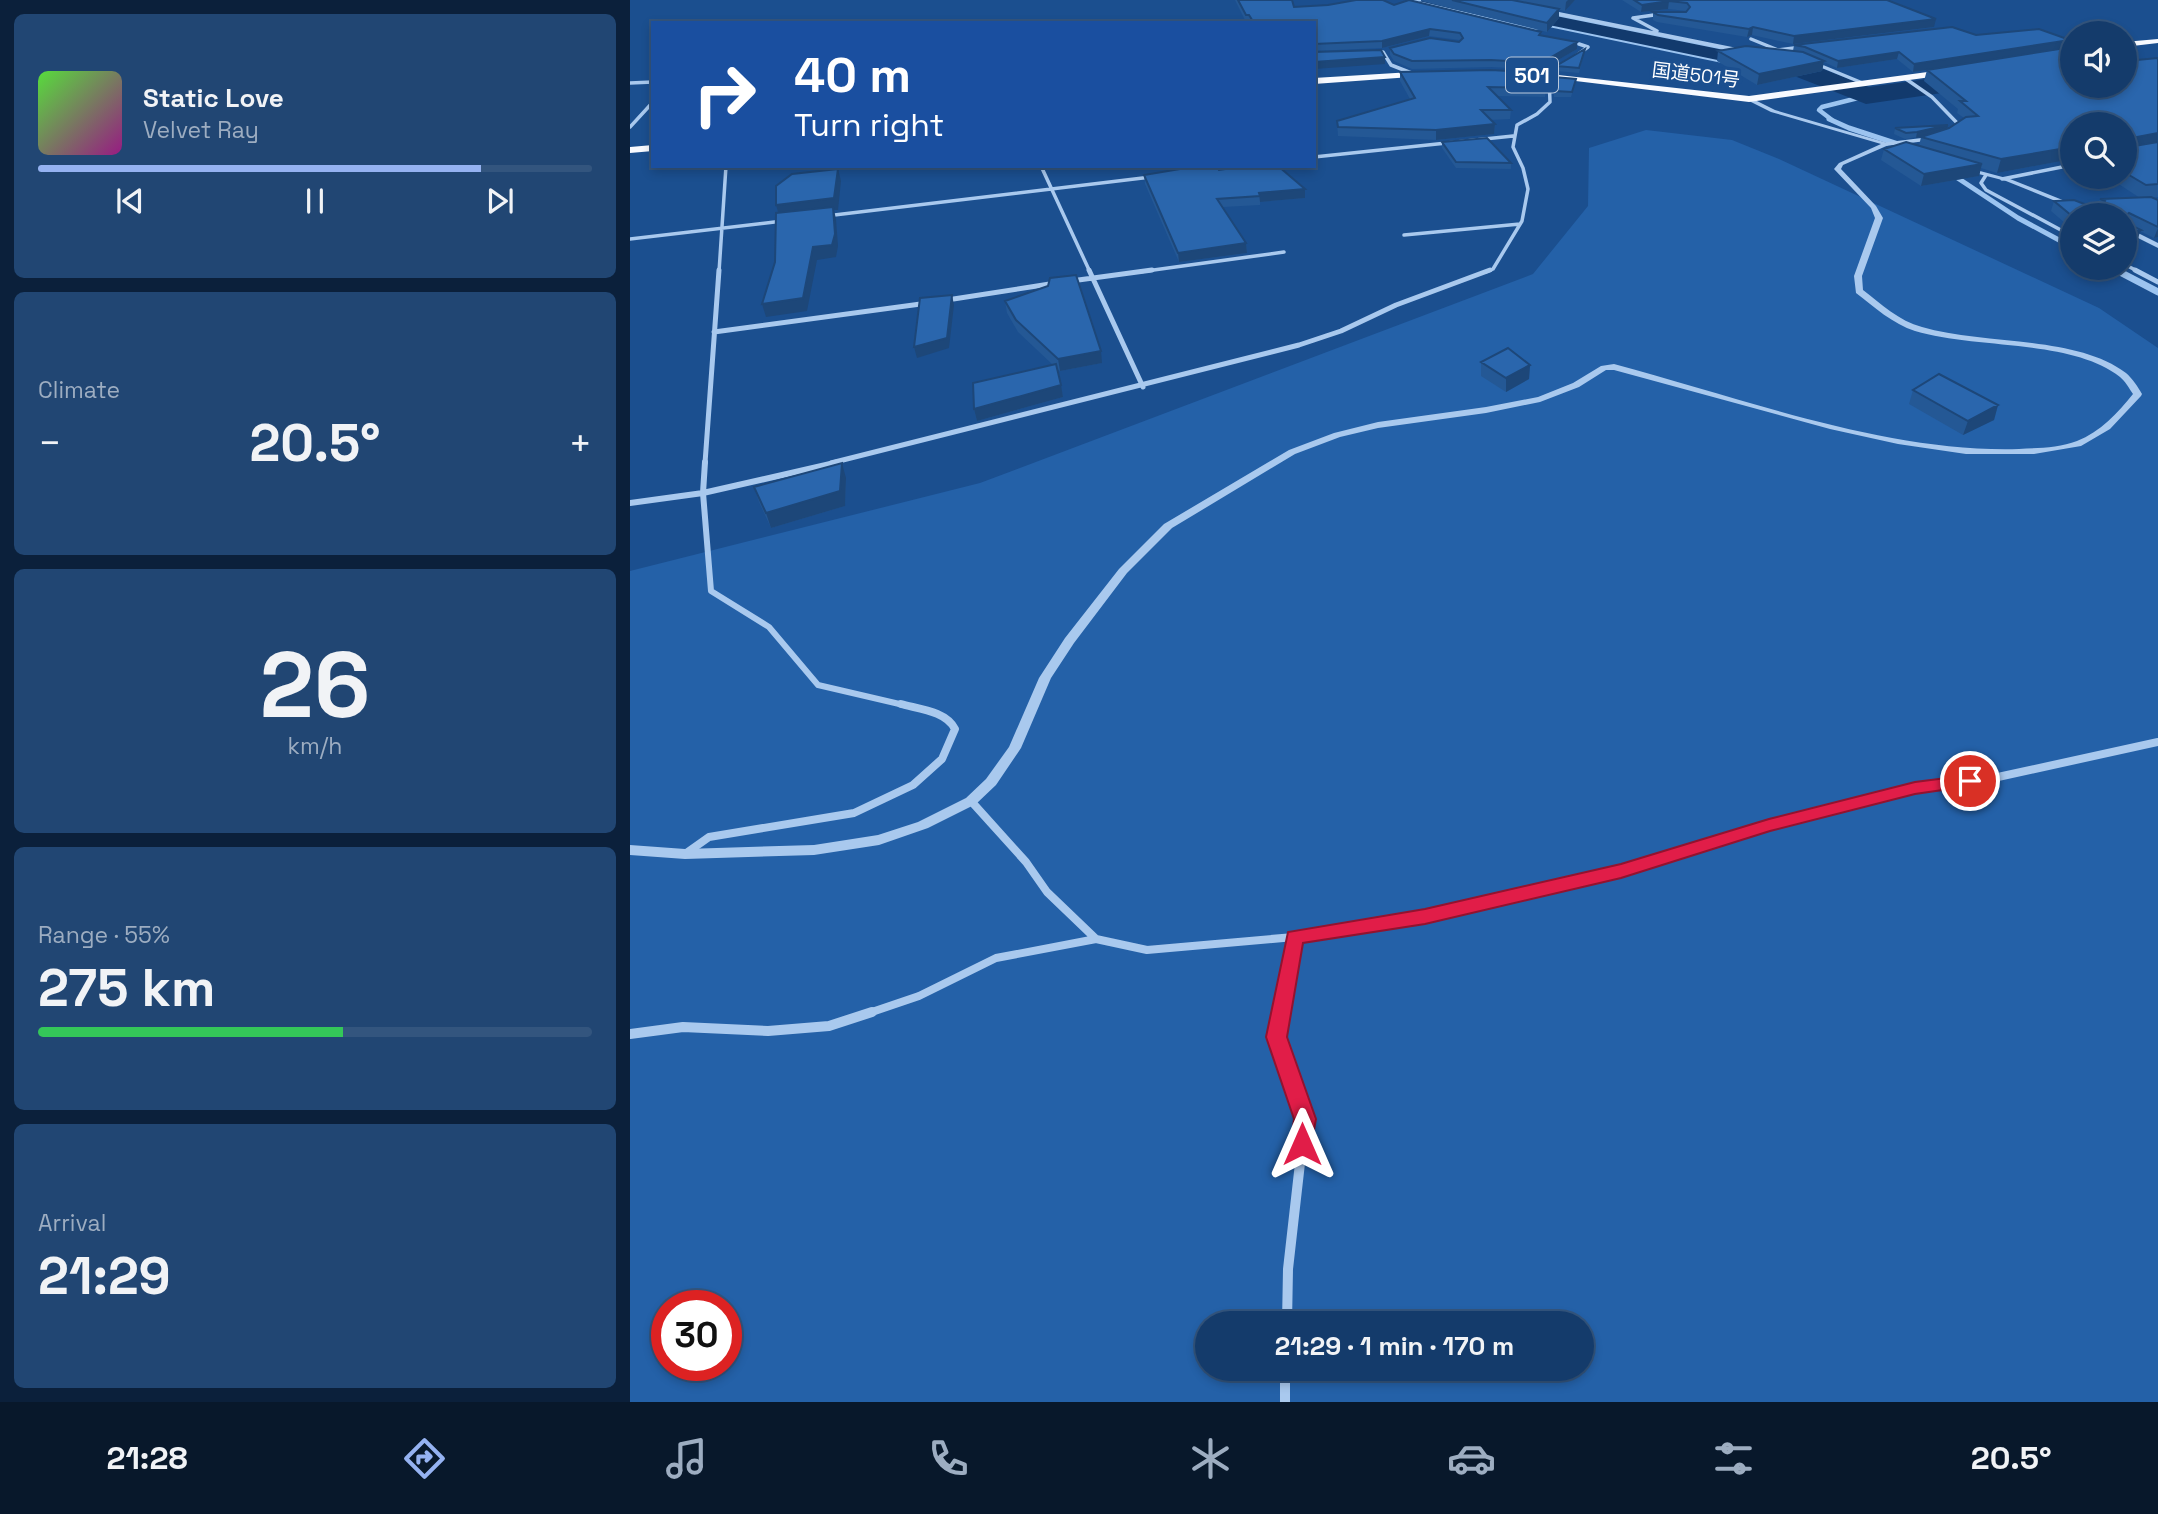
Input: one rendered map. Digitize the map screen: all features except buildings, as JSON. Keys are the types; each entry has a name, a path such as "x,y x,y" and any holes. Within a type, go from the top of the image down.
{"highway":[{"path":"2137,43 2158,41"},
{"name":"国道501号","path":"1504,74 1548,73 1749,99 1910,82 1954,71"},
{"path":"1316,81 1439,72"},
{"path":"630,150 651,148"}],"street":[{"path":"1545,11 1742,51"},
{"path":"1667,35 1633,18 1668,13"},
{"path":"1752,39 1790,54"},
{"path":"1575,56 1588,47 1579,44"},
{"path":"1778,50 1813,45"},
{"path":"1370,52 1392,51"},
{"path":"1383,52 1391,65 1414,74"},
{"path":"1802,58 1866,85"},
{"path":"630,503 703,493 884,451 1299,345 1341,331 1396,305 1493,269 1520,225 1528,189 1524,168 1513,147 1513,136 1517,125 1547,107 1552,95 1547,83 1548,73"},
{"path":"630,83 651,82"},
{"path":"1910,82 1955,119 1960,126 1955,133"},
{"path":"1749,99 1773,111 1914,152"},
{"path":"630,127 651,104"},
{"path":"1316,157 1513,136"},
{"path":"630,850 685,854 814,850 879,841 923,825 971,801 991,782 1015,748 1045,678 1069,641 1132,562 1168,526 1292,452 1337,435 1378,425 1486,410 1540,399 1576,385 1604,368 1614,367 1876,438 1944,448 2008,451 2068,447 2093,437 2124,411 2138,394 2127,376 2102,361 2057,349 1963,339 1919,329 1894,319 1859,291 1858,276 1879,218 1874,207 1837,169 1841,164 1889,144 1931,139"},
{"path":"1952,164 2001,178 2065,203"},
{"path":"2001,178 2060,167"},
{"path":"685,854 709,837 854,813 913,785 942,759 955,729 951,721 933,712 818,685 769,627 711,591 703,493 726,168"},
{"path":"1042,168 1143,387"},
{"path":"1198,171 1223,168"},
{"path":"1986,175 1981,183 1986,190 2060,230"},
{"path":"817,217 1158,176"},
{"path":"630,239 789,220"},
{"path":"1404,235 1520,225"},
{"path":"2137,235 2158,246"},
{"path":"714,332 1284,252"},
{"path":"2137,271 2158,282"},
{"path":"630,1034 683,1027 768,1031 829,1026 919,996 996,958 1096,939 1147,950 1294,937 1400,922 1621,871 1769,825 1915,788 1998,777 2158,742"},
{"path":"971,801 1026,862 1047,891 1096,939"},
{"path":"1287,1311 1288,1269 1305,1119 1277,1037 1294,937"},
{"path":"1284,1402 1285,1381"}],"shaded area":[{"path":"1410,0 1482,0 1734,51 1799,60 1832,75 1780,74 1549,26 1535,29"},
{"path":"1646,130 1732,140 1779,159 2099,308 2158,348 2158,1402 630,1402 630,571 980,483 1533,274 1588,206 1589,148"}],"waterway":[{"path":"1738,59 1789,65 1866,96 1949,84 2060,73"},
{"path":"1832,120 1819,110 1866,96"},
{"path":"1829,119 1907,147"},
{"path":"1950,173 2018,218 2060,241"},
{"path":"2135,280 2158,292"}],"route":[{"path":"1302,1144 1305,1119 1277,1037 1294,937 1400,922 1621,871 1769,825 1915,788 1970,781"}]}
